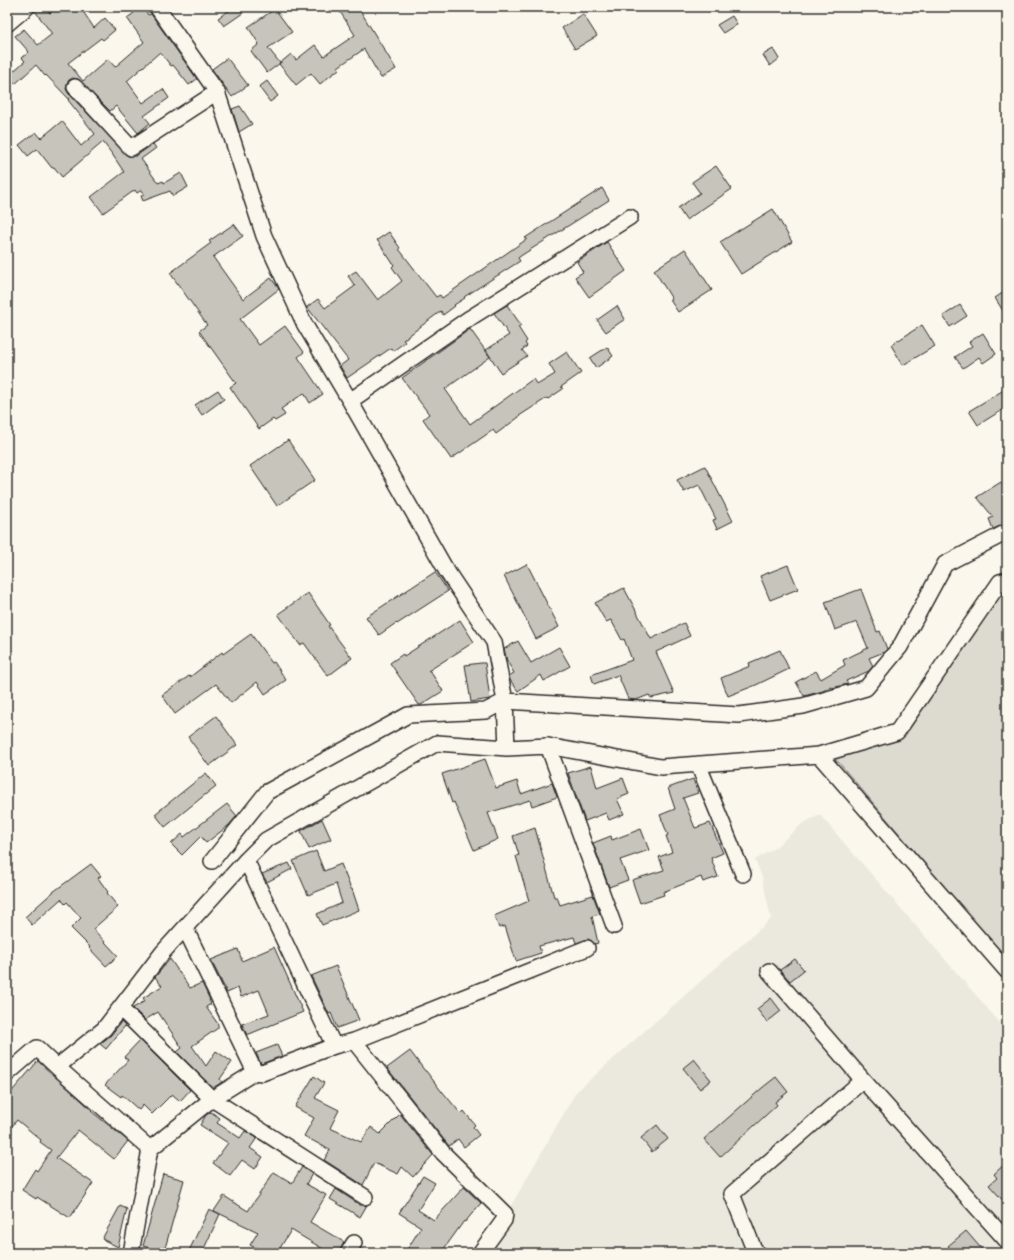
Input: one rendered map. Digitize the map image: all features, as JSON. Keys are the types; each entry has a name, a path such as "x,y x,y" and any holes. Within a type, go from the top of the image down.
{"street":[{"path":"7,24 28,7"},
{"path":"157,7 217,92 264,236 305,325 446,570 494,642 504,701 507,748"},
{"path":"74,87 131,148 217,92"},
{"path":"350,401 470,318 630,217"},
{"path":"212,861 267,792 408,715 486,711 504,701 739,716 803,706 866,688 900,647 945,564 1007,532"},
{"path":"57,1067 104,1029 163,952 266,840 437,743 507,748 548,746 661,767 819,754 896,732 1000,582 1007,580"},
{"path":"548,746 614,926"},
{"path":"819,754 1007,971"},
{"path":"698,764 743,874"},
{"path":"246,860 334,1046"},
{"path":"185,928 255,1072"},
{"path":"131,1253 150,1149 212,1099 255,1072 262,1073 334,1046 354,1041 588,948"},
{"path":"769,971 863,1080 1007,1241"},
{"path":"120,1008 212,1099 364,1198"},
{"path":"354,1041 443,1153 505,1214 504,1220 480,1253"},
{"path":"7,1074 37,1048 150,1149"},
{"path":"757,1253 753,1247 732,1194 863,1080"}],"shaded area":[{"path":"1007,584 1007,960 835,758 909,730"},
{"path":"820,815 1007,1031 1007,1253 484,1253 576,1092 771,919 762,877 755,860 776,847 803,823"}],"building":[{"path":"36,7 45,7 50,13 59,7 80,7 94,28 105,18 115,30 103,40 101,38 68,63 83,81 108,59 115,67 144,42 127,18 134,13 129,7 142,7 148,15 151,14 197,79 189,85 160,52 127,81 143,103 163,89 169,98 144,116 150,123 138,133 116,106 110,111 78,79 73,78 69,80 66,89 68,93 128,156 136,156 153,144 156,148 141,159 158,183 163,181 164,183 181,173 188,187 173,196 170,191 143,201 141,196 144,194 142,190 137,193 135,190 103,213 91,197 124,172 103,142 62,177 54,167 52,168 37,149 28,156 19,145 36,132 41,138 62,121 81,146 95,134 68,100 69,99 46,75 45,76 36,65 15,84 8,76 25,61 22,58 29,52 15,36 24,29 38,45 52,34 35,11"},
{"path":"234,7 239,7 243,13 224,26 218,18"},
{"path":"337,7 358,7 396,69 381,78 364,49 338,67 339,69 320,84 311,73 296,85 279,64 291,54 296,60 315,45 324,56 355,35"},
{"path":"275,9 292,32 268,48 280,63 267,73 251,51 259,44 248,27"},
{"path":"583,14 597,36 575,49 562,28"},
{"path":"732,16 737,24 723,33 717,25"},
{"path":"773,49 779,59 770,66 763,55"},
{"path":"227,58 248,85 232,97 212,69"},
{"path":"267,81 278,96 270,102 259,87"},
{"path":"240,106 252,124 239,132 232,109"},
{"path":"716,166 732,189 686,220 678,208 700,193 692,182"},
{"path":"602,188 609,200 522,255 518,258 520,261 464,297 465,298 443,315 441,311 403,340 405,342 393,351 391,348 347,378 340,366 348,360 307,307 318,299 325,308 355,286 348,276 356,271 378,300 402,281 392,267 394,265 377,240 389,232 400,248 399,249 436,297 440,295 442,298 527,239 525,238"},
{"path":"773,209 792,242 741,274 720,242"},
{"path":"234,224 243,236 213,257 243,299 271,278 279,289 240,319 259,345 285,326 304,352 298,357 323,394 310,403 304,393 281,409 285,415 275,421 273,419 259,429 230,387 236,383 199,331 207,325 170,273 211,243 209,241"},
{"path":"607,242 626,271 589,297 575,277 583,272 577,262"},
{"path":"685,249 712,290 678,312 670,300 672,299 654,270"},
{"path":"1007,290 1007,317 995,298"},
{"path":"507,305 521,325 518,327 527,341 525,343 527,346 522,350 527,356 501,373 486,350 509,335 494,313"},
{"path":"960,305 967,316 950,327 943,316"},
{"path":"617,306 625,319 606,332 597,320"},
{"path":"922,325 935,346 903,365 891,345"},
{"path":"470,329 490,357 445,389 470,424 533,379 537,385 555,374 549,364 567,352 581,373 561,387 563,389 519,416 496,434 493,430 451,459 423,419 429,414 402,378"},
{"path":"983,333 996,354 983,363 979,357 963,368 955,357 972,346 969,342"},
{"path":"607,347 613,356 596,368 590,358"},
{"path":"1007,388 1007,407 978,425 969,411"},
{"path":"218,390 224,399 202,415 195,405"},
{"path":"288,440 315,480 277,506 250,466"},
{"path":"705,466 733,521 717,529 713,520 716,519 699,485 684,492 677,480"},
{"path":"1001,482 1007,492 1007,508 1004,509 1007,523 993,529 989,519 993,517 977,497"},
{"path":"527,564 559,627 536,639 504,576"},
{"path":"788,565 798,589 770,600 760,576"},
{"path":"435,572 448,591 379,635 366,617"},
{"path":"624,588 651,639 684,623 690,636 656,652 674,693 651,698 649,695 636,700 628,699 618,675 594,684 591,675 632,660 624,639 622,640 611,620 606,622 595,603"},
{"path":"861,589 877,632 880,631 887,649 884,652 869,658 873,666 869,671 846,681 848,684 831,687 823,691 804,696 796,682 816,671 821,679 845,665 843,660 868,648 857,622 835,630 825,602"},
{"path":"308,593 330,625 328,626 352,658 328,676 304,643 300,645 278,614"},
{"path":"460,620 474,642 428,671 430,671 443,691 419,705 390,663 403,654 404,656"},
{"path":"251,634 272,663 274,662 286,680 265,694 257,682 231,703 216,684 175,714 162,695 189,676 190,677 222,652 223,654"},
{"path":"518,641 531,663 559,647 570,666 544,681 541,675 518,691 510,680 509,676 514,673 507,661 504,649"},
{"path":"780,650 789,669 756,685 728,696 721,678 750,666 749,663"},
{"path":"485,663 490,699 471,702 465,665"},
{"path":"216,716 237,745 209,766 188,737"},
{"path":"485,759 496,788 517,781 521,794 552,783 557,797 532,806 530,800 488,813 498,839 474,850 454,802 452,803 442,774"},
{"path":"591,766 597,788 623,778 629,794 617,799 624,814 609,820 606,813 585,821 568,773"},
{"path":"206,773 216,786 165,827 155,814"},
{"path":"693,779 698,793 683,798 695,828 710,823 723,853 711,858 718,877 703,882 701,877 663,892 664,895 640,903 632,880 664,870 659,857 672,852 666,836 668,835 660,815 675,809 668,788"},
{"path":"227,804 237,816 228,826 206,843 201,836 182,855 171,844 182,834 184,837"},
{"path":"322,819 331,839 309,849 301,831"},
{"path":"535,828 554,897 557,897 560,905 593,895 600,914 592,916 598,943 595,944 588,939 576,943 574,937 539,946 541,953 516,961 505,926 499,928 494,916 529,901 516,856 519,855 513,836"},
{"path":"641,829 649,850 620,860 628,880 609,887 593,843 611,836 612,840"},
{"path":"316,851 324,871 341,864 359,910 322,925 317,914 342,903 336,884 308,895 293,861"},
{"path":"289,863 292,869 267,882 262,874"},
{"path":"91,864 101,876 98,878 118,907 93,929 118,956 106,966 71,928 81,918 67,902 65,904 61,899 32,925 25,917 53,892"},
{"path":"274,947 303,1012 247,1035 242,1024 269,1014 259,990 241,997 238,988 227,993 211,960 238,949 242,961"},
{"path":"170,959 190,988 202,983 211,1004 206,1007 218,1024 218,1028 192,1046 206,1066 216,1051 232,1062 220,1079 222,1082 213,1088 177,1052 182,1048 158,1012 145,1020 133,1008 145,1001 143,998 162,986 155,977"},
{"path":"795,959 804,970 790,981 780,970"},
{"path":"336,966 359,1020 337,1028 331,1013 329,1014 311,976"},
{"path":"771,998 781,1011 767,1022 757,1009"},
{"path":"121,1022 125,1026 106,1049 100,1044 111,1035"},
{"path":"140,1040 190,1090 180,1101 172,1094 152,1114 143,1105 139,1110 122,1095 121,1097 105,1085 128,1060 124,1057"},
{"path":"277,1045 282,1056 261,1064 256,1053"},
{"path":"410,1051 461,1114 464,1111 475,1125 473,1127 479,1135 464,1147 458,1139 449,1146 387,1068"},
{"path":"694,1059 711,1080 700,1089 683,1068"},
{"path":"38,1061 92,1110 91,1111 128,1141 114,1159 78,1130 56,1158 93,1183 70,1218 37,1197 36,1199 22,1190 35,1169 37,1171 51,1150 40,1142 41,1140 17,1120 7,1132 7,1097"},
{"path":"314,1076 324,1083 315,1098 339,1110 330,1128 361,1142 371,1127 380,1134 400,1114 433,1155 413,1177 402,1167 398,1174 374,1163 363,1185 324,1160 330,1150 304,1136 314,1118 295,1107"},
{"path":"776,1077 788,1092 775,1102 777,1105 720,1157 704,1139"},
{"path":"211,1112 220,1118 217,1123 240,1138 245,1131 257,1138 250,1148 263,1157 255,1169 242,1160 230,1176 213,1163 228,1143 200,1125 206,1115"},
{"path":"657,1125 668,1139 652,1152 641,1138"},
{"path":"1007,1162 1007,1205 989,1185 997,1178 994,1174"},
{"path":"302,1167 312,1174 306,1184 326,1195 310,1222 344,1242 339,1253 330,1253 291,1230 277,1253 265,1253 250,1245 258,1232 214,1211 224,1196 248,1211 274,1172 292,1183"},
{"path":"163,1174 184,1180 164,1252 143,1246"},
{"path":"423,1176 435,1183 418,1210 434,1220 464,1187 481,1203 465,1222 464,1221 441,1253 405,1253 421,1227 399,1213"},
{"path":"336,1189 360,1205 367,1205 360,1217 330,1199"},
{"path":"120,1206 127,1209 118,1247 102,1239"},
{"path":"209,1209 220,1214 202,1253 188,1253"},
{"path":"966,1231 985,1253 954,1253 948,1246"}]}
